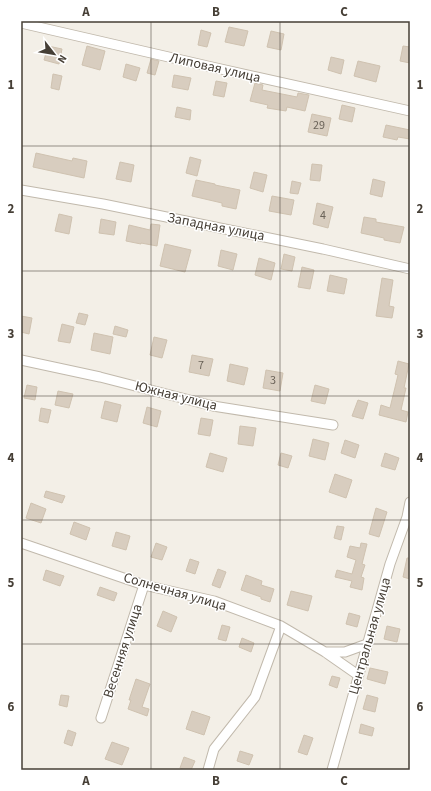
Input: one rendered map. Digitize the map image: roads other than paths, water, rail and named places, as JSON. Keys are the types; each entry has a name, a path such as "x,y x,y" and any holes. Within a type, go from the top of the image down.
{"street":[{"name":"Липовая улица","path":"21,23 410,111"},
{"name":"Западная улица","path":"21,190 103,204 323,249 410,269"},
{"name":"Южная улица","path":"21,360 100,377 213,406 333,425"},
{"name":"Центральная улица","path":"332,770 390,564 407,517 410,502"},
{"name":"Солнечная улица","path":"21,543 144,584 214,601 281,626 325,652 358,676"},
{"name":"Весенняя улица","path":"101,718 144,584"},
{"path":"208,770 214,749 255,696 281,626"},
{"path":"325,652 345,652 368,644"}]}
